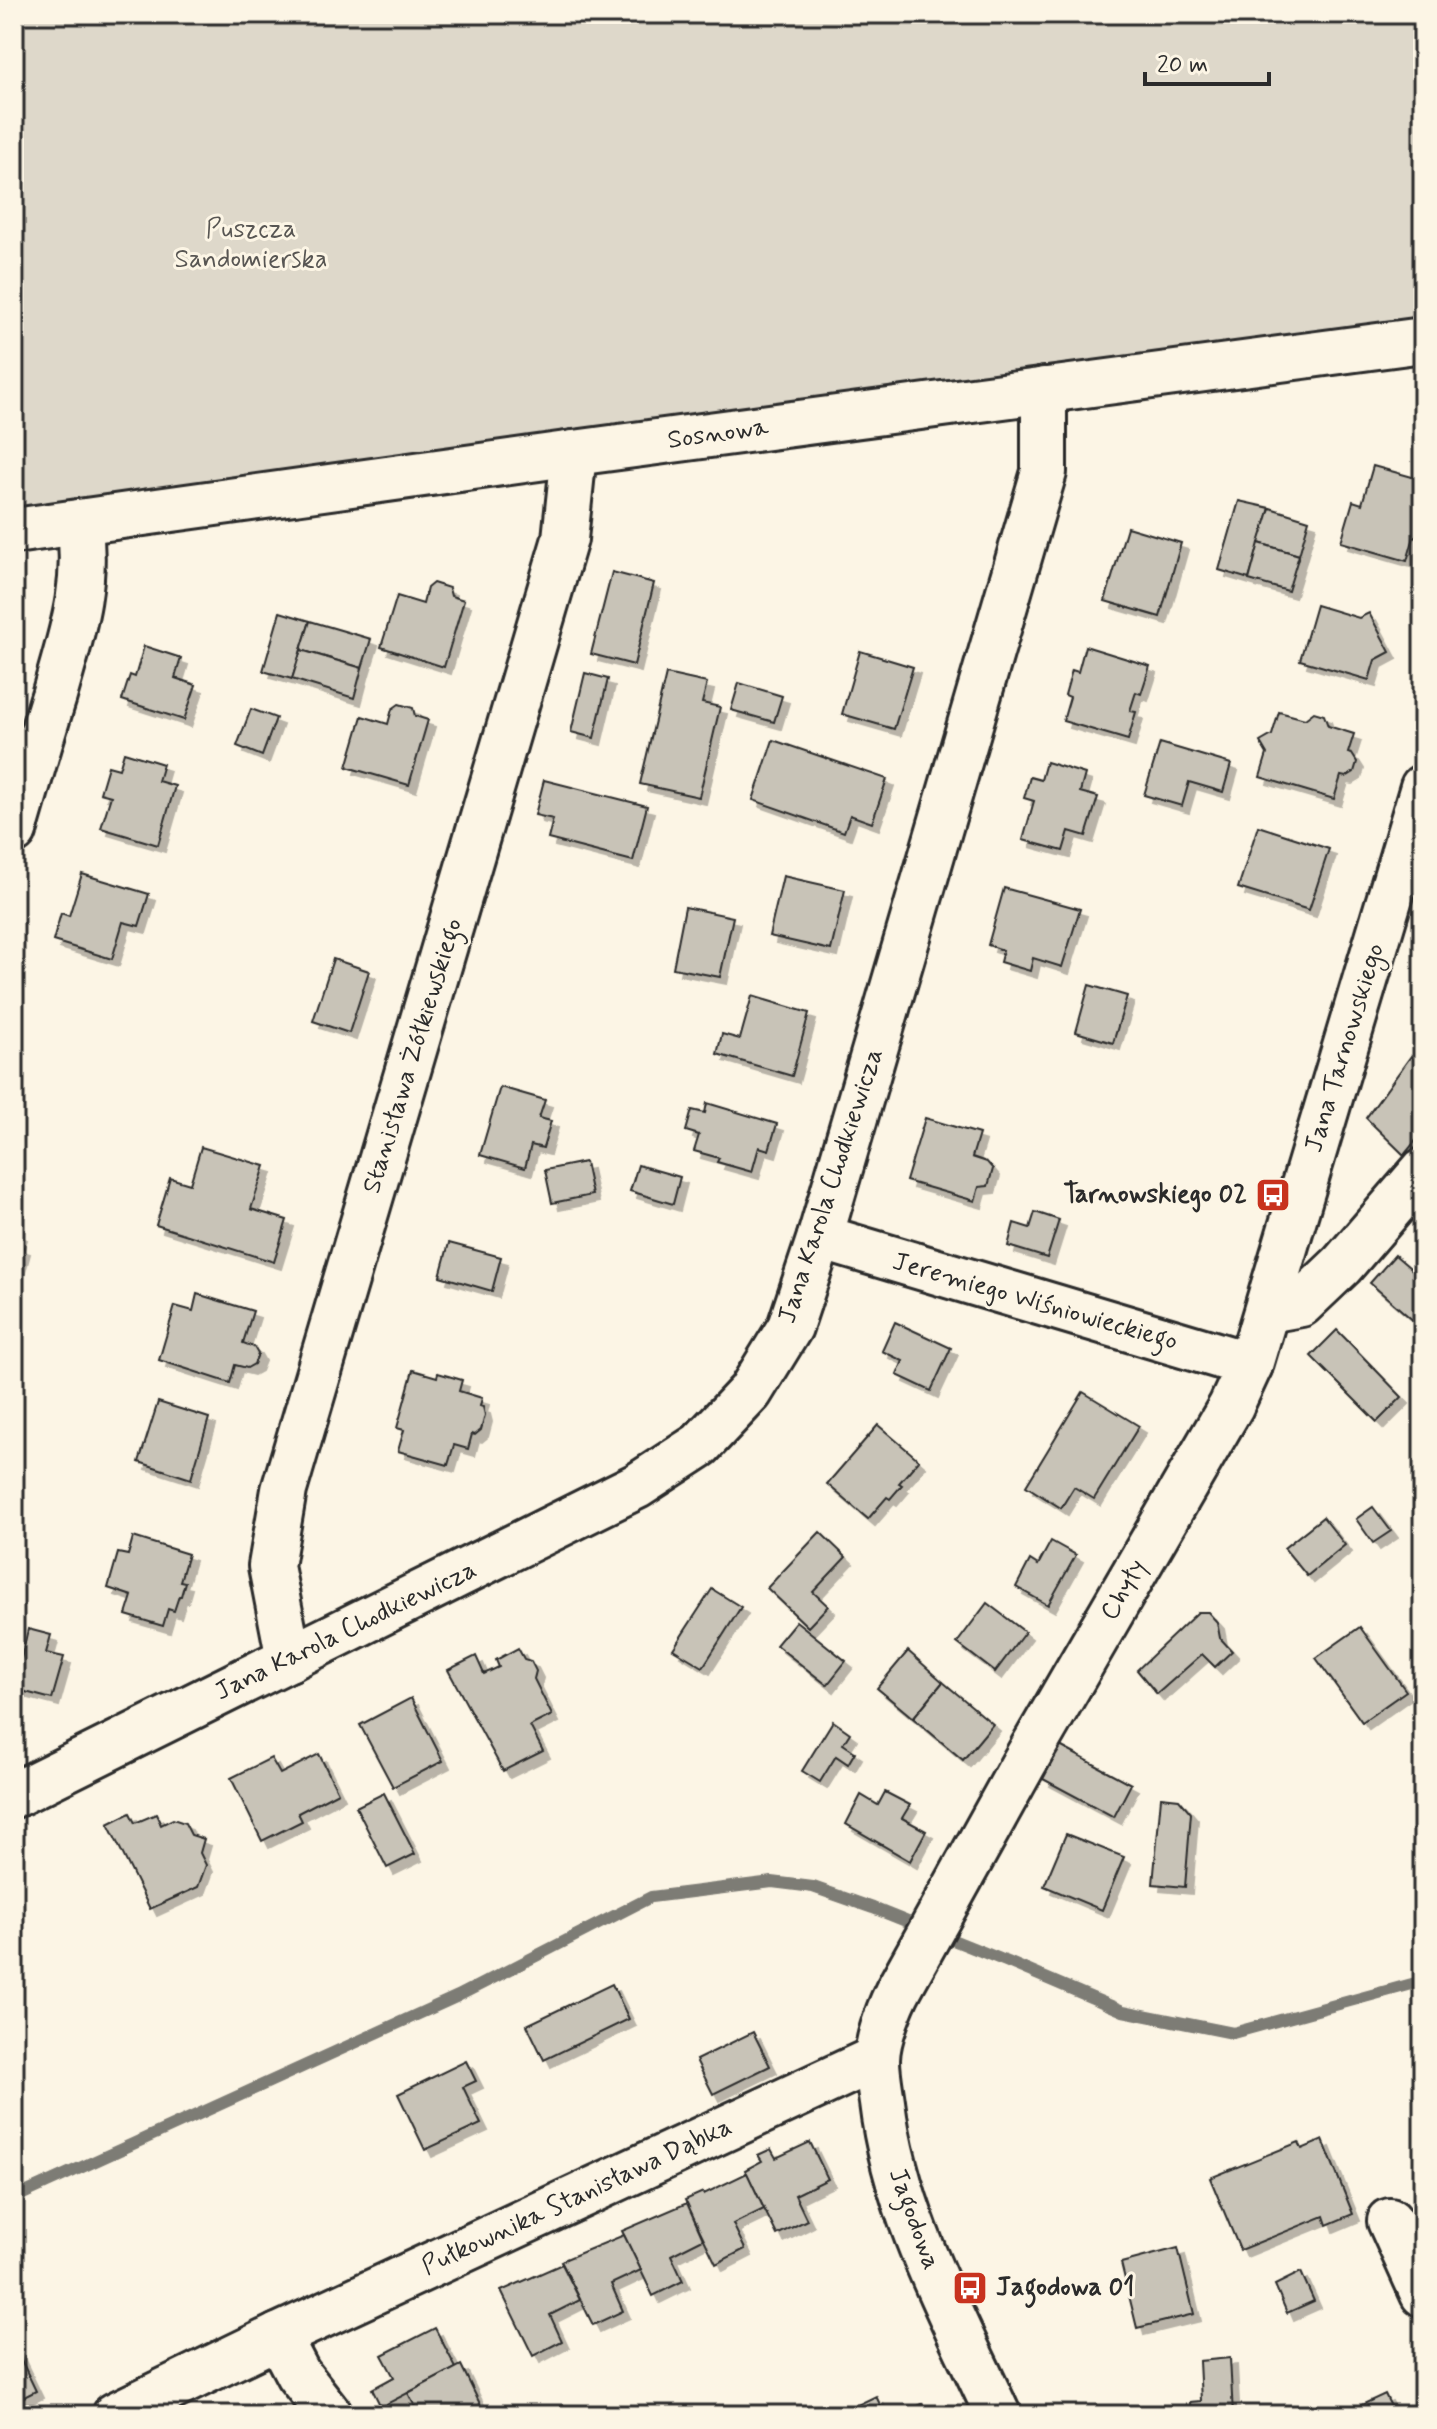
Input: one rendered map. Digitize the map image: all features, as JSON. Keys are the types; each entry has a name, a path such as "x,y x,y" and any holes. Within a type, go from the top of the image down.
{"street":[{"name":"Sosnowa","path":"14,531 1423,340"},
{"name":"Jana Karola Chodkiewicza","path":"14,1795 637,1486 700,1445 750,1392 790,1327 820,1237 1044,472 1044,390"},
{"name":"Stanisława Żółkiewskiego","path":"289,1659 271,1566 284,1490 565,539 574,453"},
{"path":"14,831 79,600 84,553 79,522"},
{"name":"Jana Tarnowskiego","path":"1268,1310 1423,787"},
{"path":"1268,1310 1301,1304 1342,1265 1423,1171"},
{"name":"Jeremiego Wiśniowieckiego","path":"820,1237 1250,1365"},
{"name":"Chyły","path":"877,2058 892,2002 1024,1763 1231,1406 1250,1365 1268,1310"},
{"name":"Pułkownika Stanisława Dąbka","path":"115,2415 877,2058"},
{"name":"Jagodowa","path":"877,2058 886,2134 897,2182 918,2238 998,2415"},
{"path":"1390,2221 1423,2294"},
{"path":"278,2336 298,2374 330,2415"}],"green space":[{"name":"Puszcza Sandomierska","path":"14,14 1423,14 1423,322 14,508"}],"building":[{"path":"1373,466 1423,480 1423,540 1414,537 1407,561 1341,542 1353,501 1362,504"},
{"path":"1239,501 1270,508 1249,579 1219,570"},
{"path":"1270,508 1309,520 1299,555 1259,543"},
{"path":"1127,527 1181,543 1160,617 1105,601"},
{"path":"1259,543 1299,555 1288,591 1249,580"},
{"path":"612,572 654,583 634,665 591,654"},
{"path":"433,583 449,588 451,596 464,600 444,667 381,647 397,596 423,604 427,588"},
{"path":"1316,605 1359,618 1369,613 1390,652 1375,660 1369,680 1300,660"},
{"path":"280,612 310,621 292,679 263,671"},
{"path":"310,621 371,639 362,668 301,650"},
{"path":"144,646 181,658 175,678 196,685 184,720 122,700 130,675 135,677"},
{"path":"1085,646 1150,666 1141,694 1136,692 1130,711 1136,712 1128,740 1063,721 1070,697 1065,695 1072,670 1078,672"},
{"path":"301,650 362,668 354,698 292,679"},
{"path":"860,651 913,667 894,729 842,714"},
{"path":"585,673 608,679 594,738 571,732"},
{"path":"666,674 707,683 702,703 720,707 699,797 640,784"},
{"path":"739,683 782,696 774,722 731,710"},
{"path":"399,704 413,708 415,716 428,720 409,785 347,767 362,716 388,724 392,709"},
{"path":"251,709 276,718 262,756 237,746"},
{"path":"1279,712 1305,719 1314,712 1324,715 1328,726 1354,734 1348,753 1357,762 1354,772 1346,777 1341,776 1334,799 1260,777 1267,754 1260,742 1272,735"},
{"path":"773,740 887,779 872,823 850,815 844,832 753,800"},
{"path":"1160,743 1231,764 1223,792 1189,782 1182,806 1144,795"},
{"path":"124,752 163,764 158,781 175,786 158,845 101,828 111,796 100,793 108,766 119,769"},
{"path":"1046,762 1085,774 1080,792 1098,797 1086,836 1069,831 1063,851 1023,840 1034,801 1024,798 1030,777 1041,780"},
{"path":"544,780 647,806 633,861 548,839 553,819 535,815"},
{"path":"1258,826 1329,849 1309,910 1238,888"},
{"path":"82,874 149,894 139,926 123,922 112,959 53,941 61,913 69,916"},
{"path":"783,876 845,890 831,950 769,936"},
{"path":"1004,888 1080,909 1062,967 1033,958 1030,971 1000,962 1003,950 988,945"},
{"path":"685,907 733,917 720,977 673,968"},
{"path":"333,959 369,971 349,1033 313,1021"},
{"path":"1089,985 1127,996 1113,1043 1076,1032"},
{"path":"752,996 809,1013 792,1076 717,1054 722,1034 740,1039"},
{"path":"1411,1056 1423,1067 1423,1132 1404,1155 1366,1118"},
{"path":"500,1087 545,1100 539,1118 551,1121 543,1148 531,1145 525,1168 480,1155"},
{"path":"707,1103 777,1124 769,1150 759,1147 752,1172 717,1162 719,1158 694,1151 699,1135 686,1131 692,1110 705,1113"},
{"path":"925,1118 979,1134 972,1157 987,1162 993,1169 988,1186 979,1187 975,1201 906,1181"},
{"path":"201,1147 265,1166 251,1209 287,1220 274,1262 156,1225 170,1178 190,1184"},
{"path":"585,1162 592,1195 552,1203 545,1170"},
{"path":"638,1165 680,1177 673,1204 630,1191"},
{"path":"1035,1212 1059,1220 1047,1258 1008,1246 1014,1223 1030,1228"},
{"path":"14,1231 20,1233 16,1245 23,1247 14,1280"},
{"path":"449,1243 501,1257 492,1291 440,1276"},
{"path":"1395,1255 1423,1279 1423,1329 1370,1283"},
{"path":"197,1294 253,1311 243,1343 254,1347 258,1354 254,1364 247,1368 235,1365 230,1383 159,1360 175,1306 193,1311"},
{"path":"895,1322 951,1348 931,1391 897,1375 903,1361 882,1351"},
{"path":"1337,1330 1402,1397 1377,1422 1311,1356"},
{"path":"413,1370 462,1380 459,1391 482,1398 480,1406 485,1415 481,1430 472,1434 468,1449 454,1445 448,1465 398,1451 404,1430 397,1428"},
{"path":"1083,1392 1139,1426 1094,1499 1074,1487 1061,1508 1026,1486"},
{"path":"158,1402 209,1418 191,1479 139,1462"},
{"path":"878,1425 919,1460 890,1499 887,1497 868,1519 827,1484"},
{"path":"1373,1507 1391,1531 1373,1543 1356,1519"},
{"path":"1323,1517 1345,1545 1307,1576 1284,1548"},
{"path":"820,1532 846,1557 813,1592 828,1606 808,1627 767,1588"},
{"path":"133,1537 188,1554 180,1581 185,1582 181,1596 174,1611 168,1609 163,1626 126,1615 132,1596 108,1588 118,1553 128,1555"},
{"path":"1051,1541 1076,1555 1048,1605 1016,1587 1030,1560 1038,1565"},
{"path":"712,1589 741,1607 703,1667 673,1649"},
{"path":"987,1603 1025,1632 995,1672 957,1643"},
{"path":"1198,1612 1208,1612 1217,1622 1220,1638 1232,1651 1215,1667 1202,1654 1157,1694 1137,1670"},
{"path":"796,1621 846,1661 827,1685 776,1645"},
{"path":"1360,1627 1406,1691 1362,1722 1316,1658"},
{"path":"28,1629 51,1635 46,1653 64,1657 52,1699 14,1689"},
{"path":"518,1648 524,1659 531,1661 536,1671 534,1679 552,1715 530,1726 543,1751 503,1771 448,1670 476,1656 484,1674 499,1667 496,1660"},
{"path":"908,1651 943,1682 913,1718 877,1688"},
{"path":"943,1682 993,1724 963,1760 913,1718"},
{"path":"411,1698 443,1761 393,1787 360,1725"},
{"path":"833,1721 850,1733 843,1744 855,1752 848,1764 836,1756 820,1782 802,1771"},
{"path":"1060,1746 1131,1784 1114,1817 1043,1779"},
{"path":"319,1754 338,1792 298,1813 302,1821 262,1841 231,1778 271,1758 280,1774"},
{"path":"885,1792 910,1805 902,1818 926,1831 910,1861 846,1824 861,1795 878,1805"},
{"path":"384,1793 415,1854 387,1868 356,1807"},
{"path":"1161,1797 1179,1799 1191,1813 1185,1887 1153,1884"},
{"path":"130,1813 135,1823 156,1814 161,1825 173,1819 185,1823 191,1835 204,1839 200,1853 206,1865 198,1887 150,1909 108,1824"},
{"path":"1066,1834 1124,1857 1102,1910 1044,1886"},
{"path":"612,1984 629,2019 544,2060 527,2025"},
{"path":"753,2032 770,2066 713,2094 696,2060"},
{"path":"466,2061 476,2081 463,2087 481,2124 425,2150 398,2094"},
{"path":"1323,2140 1353,2214 1327,2225 1324,2216 1240,2250 1210,2178 1299,2142 1302,2149"},
{"path":"810,2142 828,2179 795,2195 807,2220 777,2235 745,2170 762,2161 758,2155 771,2149 776,2158"},
{"path":"747,2173 764,2209 733,2224 745,2249 716,2264 685,2200"},
{"path":"687,2203 703,2239 671,2255 683,2281 653,2296 622,2231"},
{"path":"624,2235 641,2270 611,2284 623,2311 593,2325 561,2261"},
{"path":"1178,2248 1194,2314 1137,2328 1121,2263"},
{"path":"562,2264 580,2300 550,2315 562,2341 533,2356 501,2291"},
{"path":"1301,2272 1314,2301 1287,2313 1275,2285"},
{"path":"435,2328 456,2368 381,2407 372,2389 394,2377 382,2355"},
{"path":"14,2345 36,2391 14,2402"},
{"path":"1230,2358 1233,2415 1191,2415 1190,2402 1201,2401 1199,2361"},
{"path":"461,2365 482,2408 467,2415 419,2415 408,2393"},
{"path":"1385,2394 1395,2415 1340,2415"},
{"path":"876,2396 885,2415 849,2415 847,2410"},
{"path":"922,2404 927,2415 899,2415"}],"waterway":[{"path":"14,2198 458,1996 651,1897 772,1882 813,1887 873,1908 1123,2011 1233,2033 1423,1981"}],"place":[{"name":"Tarnowskiego 02","path":"1273,1195"},
{"name":"Jagodowa 01","path":"970,2288"}]}
